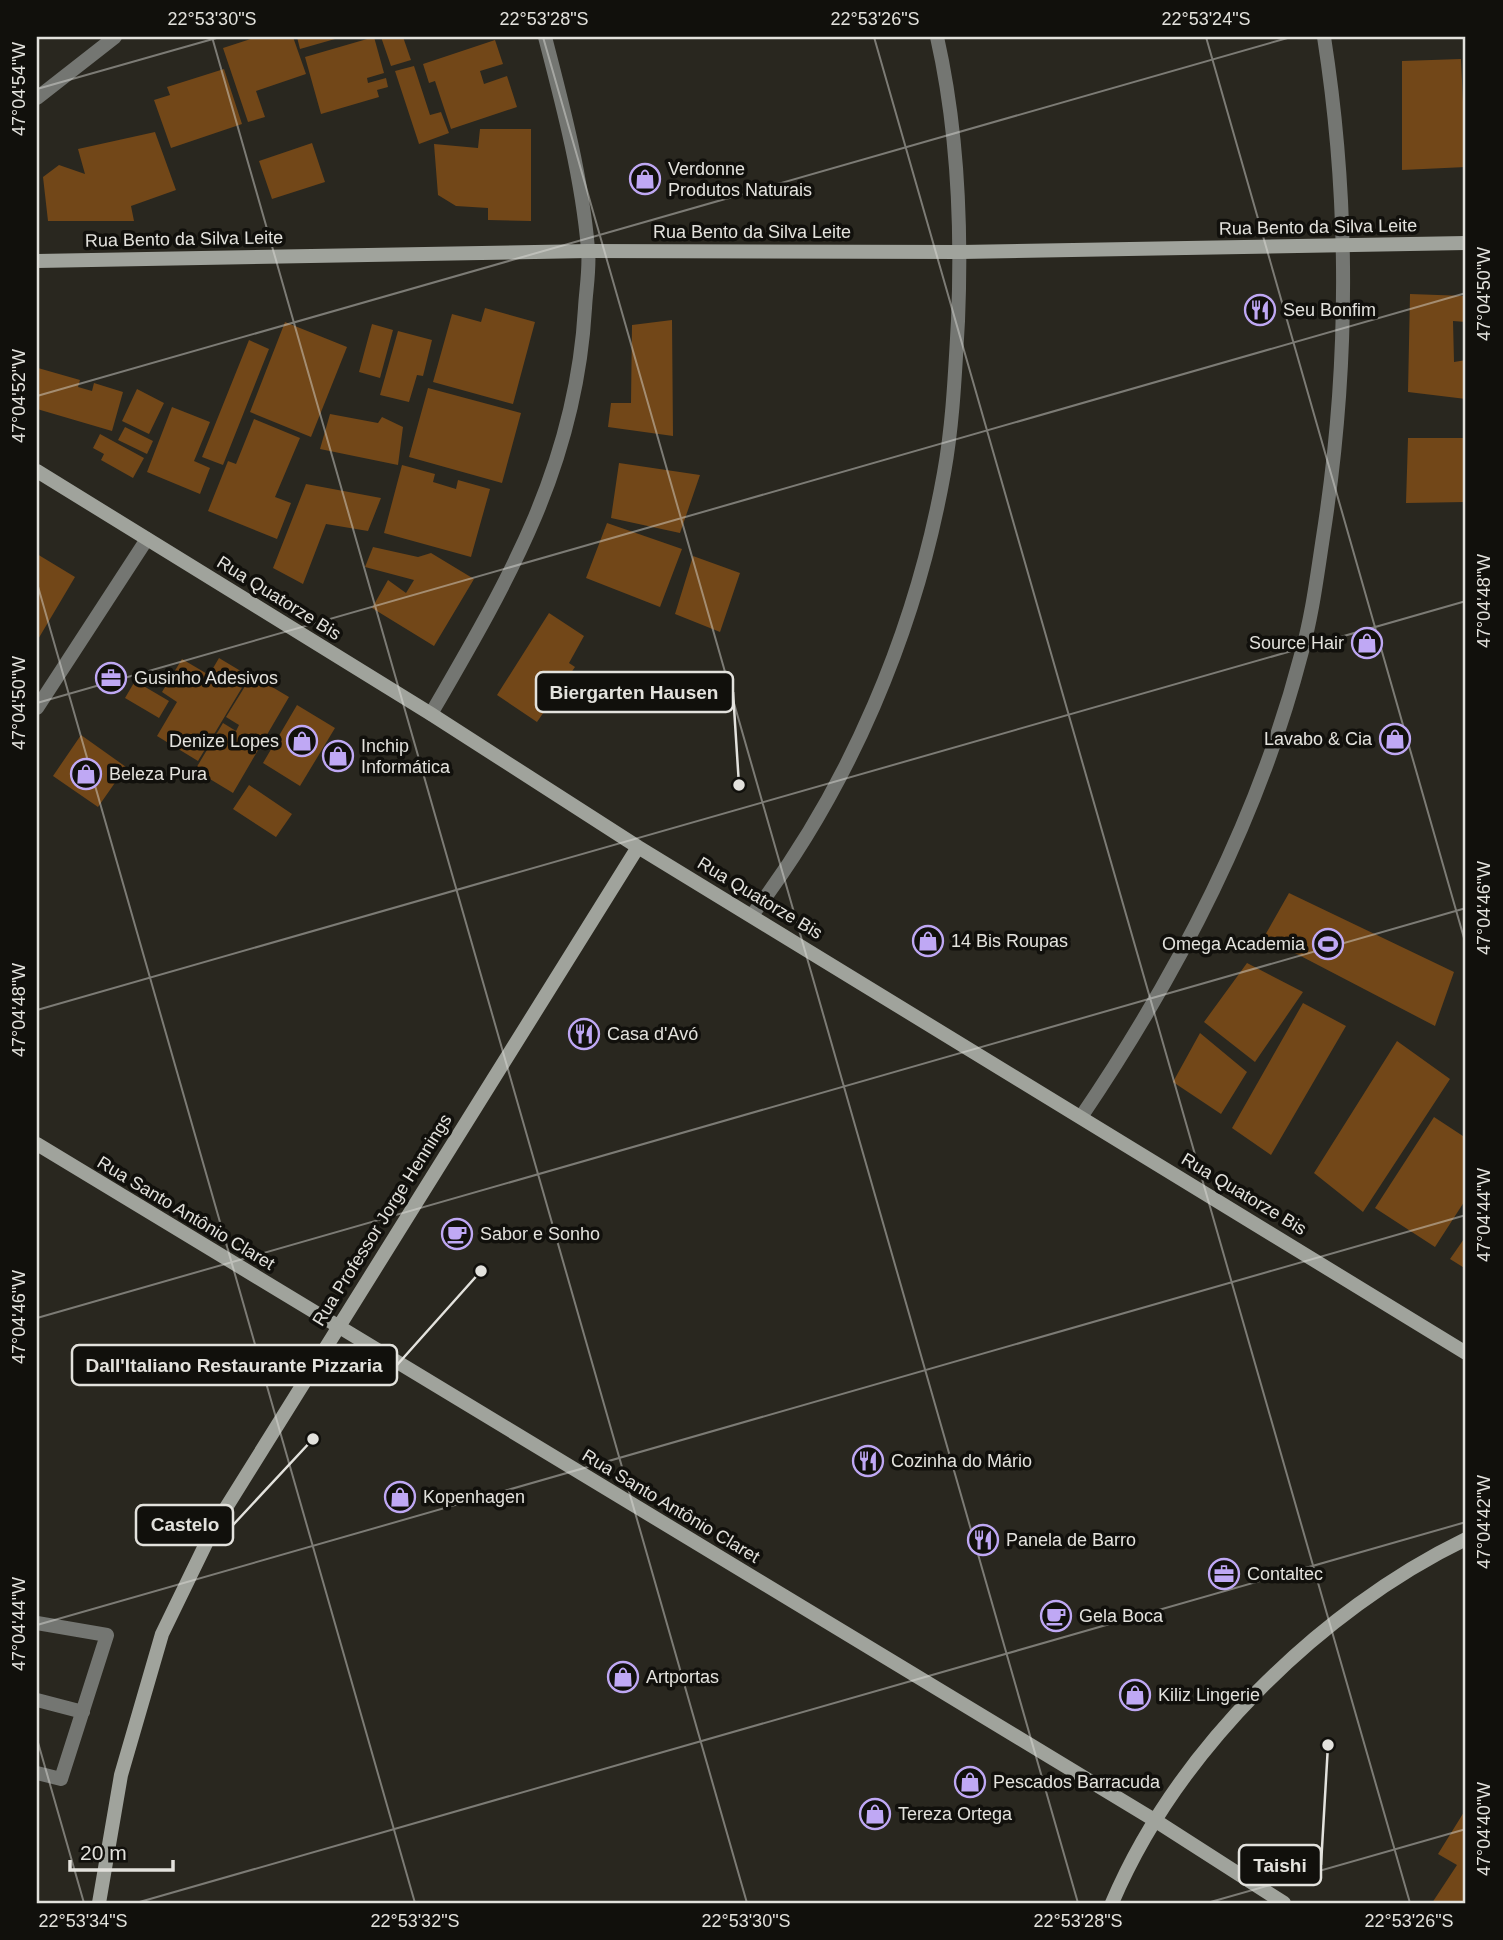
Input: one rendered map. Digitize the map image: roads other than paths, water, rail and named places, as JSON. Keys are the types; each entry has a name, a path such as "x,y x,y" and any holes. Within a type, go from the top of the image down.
{"main road":[{"name":"Rua Bento da Silva Leite","path":"37,261 588,251 961,252 1466,243"},
{"name":"Rua Quatorze Bis","path":"37,471 431,714 638,847 1466,1353"},
{"name":"Rua Professor Jorge Hennings","path":"99,1903 121,1774 162,1633 214,1527 638,847"},
{"name":"Rua Santo Antônio Claret","path":"37,1144 1156,1821 1284,1903"},
{"path":"1112,1903 1156,1821 1217,1735 1266,1682 1311,1640 1360,1603 1422,1562 1466,1539"}],"street":[{"path":"37,98 115,37"},
{"path":"431,714 497,599 544,501 567,430 582,360 588,251 569,132 545,37"},
{"path":"751,915 788,868 845,768 892,657 928,546 944,472 953,400 961,252 956,156 937,37"},
{"path":"1081,1117 1124,1053 1172,971 1215,883 1249,806 1301,655 1333,477 1341,369 1344,247 1342,189 1324,37"},
{"path":"37,708 147,539"},
{"path":"37,1623 107,1635 61,1779 37,1773"},
{"path":"37,1700 83,1712"}],"place":[{"name":"Verdonne Produtos Naturais","path":"645,179"},
{"name":"Seu Bonfim","path":"1260,310"},
{"name":"Source Hair","path":"1367,643"},
{"name":"Gusinho Adesivos","path":"111,678"},
{"name":"Lavabo & Cia","path":"1395,739"},
{"name":"Denize Lopes","path":"302,741"},
{"name":"Inchip Informática","path":"338,756"},
{"name":"Beleza Pura","path":"86,774"},
{"name":"Biergarten Hausen","path":"739,785"},
{"name":"14 Bis Roupas","path":"928,941"},
{"name":"Omega Academia","path":"1328,944"},
{"name":"Casa d'Avó","path":"584,1034"},
{"name":"Sabor e Sonho","path":"457,1234"},
{"name":"Dall'Italiano Restaurante Pizzaria","path":"481,1271"},
{"name":"Castelo","path":"313,1439"},
{"name":"Cozinha do Mário","path":"868,1461"},
{"name":"Kopenhagen","path":"400,1497"},
{"name":"Panela de Barro","path":"983,1540"},
{"name":"Contaltec","path":"1224,1574"},
{"name":"Gela Boca","path":"1056,1616"},
{"name":"Artportas","path":"623,1677"},
{"name":"Kiliz Lingerie","path":"1135,1695"},
{"name":"Taishi","path":"1328,1745"},
{"name":"Pescados Barracuda","path":"970,1782"},
{"name":"Tereza Ortega","path":"875,1814"}]}
